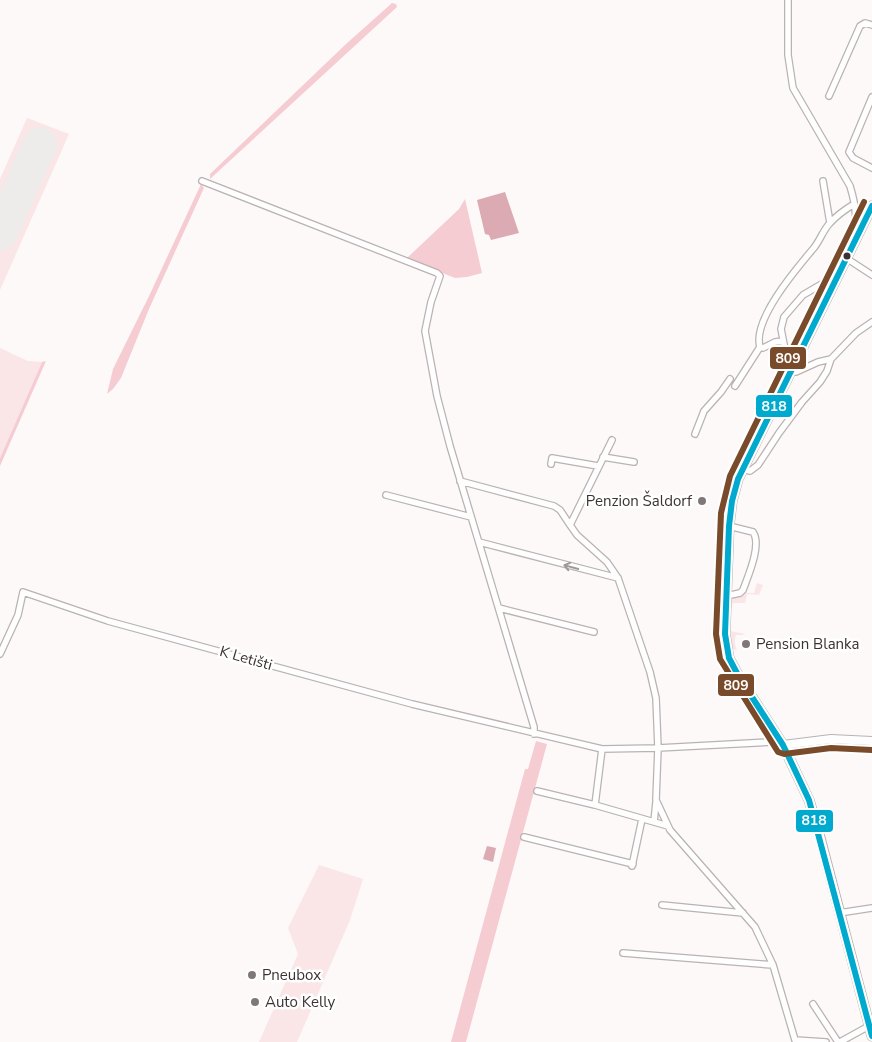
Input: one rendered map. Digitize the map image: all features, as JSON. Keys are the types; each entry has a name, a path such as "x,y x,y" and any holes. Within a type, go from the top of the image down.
{"main road":[{"path":"872,206 846,258 830,283 742,469 732,501 729,526 725,634 729,658 739,677 784,745 809,800 872,1036"}],"street":[{"path":"788,0 788,55 794,88 847,181 854,204 855,222 848,239 828,274 830,283 803,295 784,317 781,329 785,349 783,366 790,371 799,371 818,362 830,359 856,333 872,322"},
{"path":"829,96 860,26 865,23 872,25"},
{"path":"872,97 849,152 853,158 872,168"},
{"path":"202,181 422,267 440,276 431,302 425,331 437,396 460,481 534,727 534,734 602,749 771,742 784,745 830,739 872,741"},
{"path":"823,182 830,223"},
{"path":"735,386 760,347 759,339 762,323 788,279 813,250 830,223 854,204"},
{"path":"846,258 872,275"},
{"path":"760,347 764,348 783,341"},
{"path":"742,469 750,470 758,465 779,432 820,382 827,371 830,359"},
{"path":"695,434 704,411 730,380"},
{"path":"570,525 612,440"},
{"path":"603,457 634,462"},
{"path":"551,464 552,458 598,466"},
{"path":"460,481 554,506 560,510 578,535 607,562 618,578 655,686 658,748 654,822"},
{"path":"386,495 471,517"},
{"path":"726,596 740,593 743,590 756,545 756,538 752,532 729,526"},
{"path":"479,542 618,578"},
{"name":"K Letišti","path":"0,654 18,614 23,592 108,621 412,704 534,734"},
{"path":"499,608 594,632"},
{"path":"595,806 602,749"},
{"path":"537,791 668,826"},
{"path":"656,800 668,826 755,927 773,965 795,1040 826,1042"},
{"path":"524,837 632,866 642,819"},
{"path":"662,905 743,913"},
{"path":"839,913 872,908"},
{"path":"623,953 773,965"},
{"path":"813,1004 839,1042 869,1026"}],"shaded area":[{"path":"392,3 396,4 397,7 210,179 210,174 346,44"},
{"path":"27,118 69,134 0,290 0,179"},
{"path":"201,184 204,188 149,309 121,378 107,394 113,369"},
{"path":"505,192 519,233 491,240 489,235 485,234 477,200"},
{"path":"465,199 482,273 455,278 402,257 407,258 459,209"},
{"path":"0,348 28,361 42,362 0,458"},
{"path":"46,361 0,466 0,458 42,362"},
{"path":"750,575 746,589 747,593 754,593 757,583 763,585 759,595 747,594 745,603 731,603 732,595 742,594"},
{"path":"731,631 745,634 736,635 737,650 732,649 730,645"},
{"path":"536,741 547,744 466,1042 451,1042 525,769 528,769"},
{"path":"487,846 496,848 493,862 483,859"},
{"path":"319,865 363,879 350,920 297,1042 259,1042 298,954 288,928"}],"runway":[{"path":"0,234 40,144"}],"transit line":[{"name":"809","path":"864,202 730,476 721,513 716,634 720,659 778,752 784,754 831,748 872,750"},
{"name":"818","path":"872,206 738,479 732,501 729,526 725,634 729,658 739,677 783,745 809,800 872,1036"}],"place":[{"name":"Penzion Šaldorf","path":"702,501"},
{"name":"Pension Blanka","path":"746,644"},
{"name":"Pneubox","path":"252,975"},
{"name":"Auto Kelly","path":"255,1002"}]}
